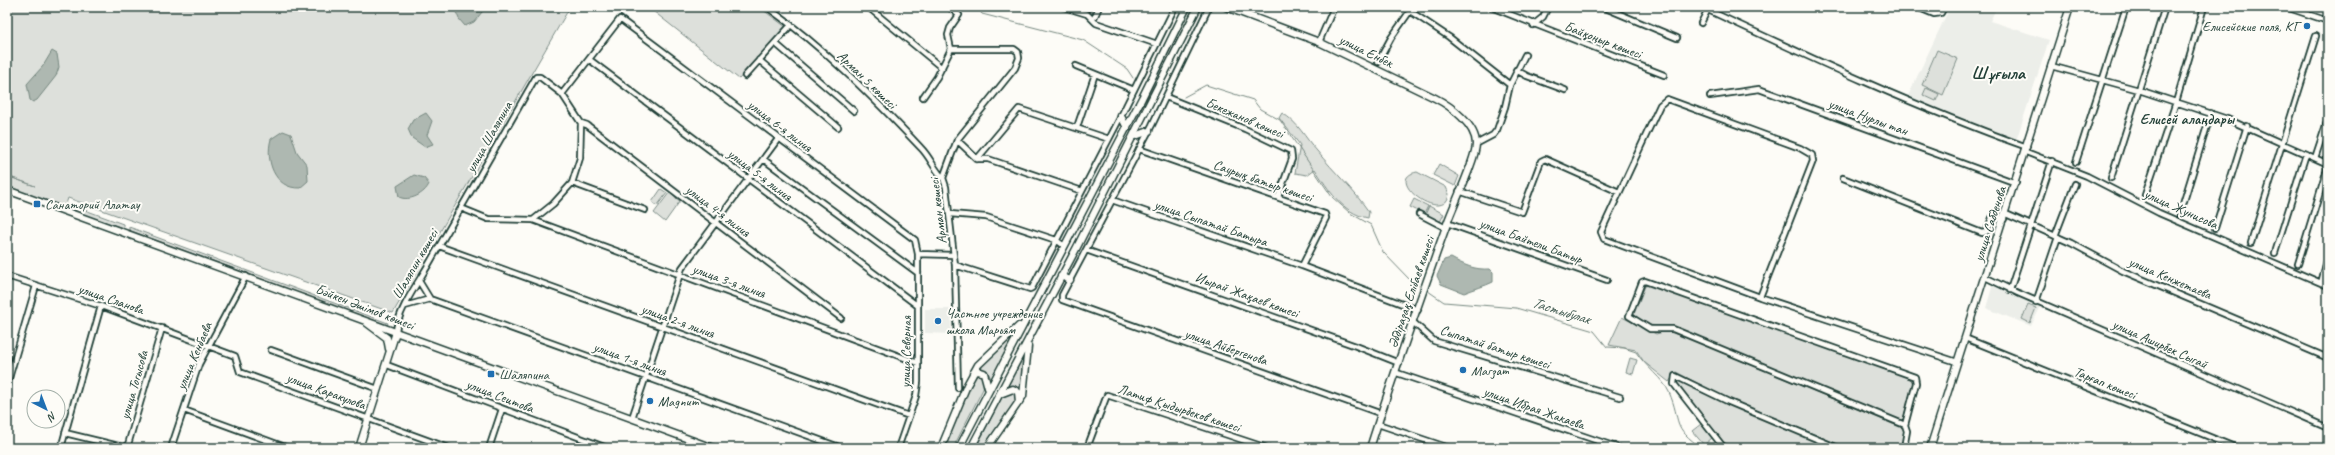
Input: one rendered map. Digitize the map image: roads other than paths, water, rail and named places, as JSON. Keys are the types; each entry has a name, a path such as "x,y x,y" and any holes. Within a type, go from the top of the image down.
{"main road":[{"path":"959,448 1063,245 1127,128 1186,7"},
{"path":"971,448 1133,137 1198,7"},
{"name":"улица Енбек","path":"1226,7 1319,42 1443,102 1467,124 1476,144"},
{"name":"улица Сабденова","path":"1930,448 2027,149 2070,7"},
{"path":"1121,116 1127,128"},
{"path":"1133,137 1148,131"},
{"name":"Әбдіразақ Елібаев көшесі","path":"1370,448 1476,144"},
{"name":"Бәйкен Әшімов көшесі","path":"7,190 246,276 713,448"},
{"path":"1057,258 1068,263"},
{"path":"1061,276 1070,280"},
{"path":"360,318 387,338 389,343 387,365"},
{"path":"941,448 973,373 982,360 1013,333 1026,318"},
{"name":"Шаляпин көшесі","path":"359,448 387,365 396,332"},
{"path":"987,448 1019,402 1025,390 1026,355 1029,338"},
{"path":"973,373 978,371 984,373 988,390"},
{"path":"1000,394 1010,389 1016,390 1019,394 1019,402"}],"street":[{"name":"Арман 5 көшесі","path":"767,7 792,25 855,82 918,145 943,178"},
{"path":"868,7 942,68"},
{"path":"923,97 942,68 951,49 948,35 950,28 959,15 949,7"},
{"path":"1064,7 1087,14 1096,23 1157,44"},
{"path":"1096,16 1100,7"},
{"path":"955,265 1025,288 1032,288 1121,116 1175,7"},
{"path":"1070,280 1166,97 1209,7"},
{"path":"1319,42 1334,7"},
{"path":"1404,7 1449,37 1510,85"},
{"name":"Байқоңыр көшесі","path":"1491,7 1533,25 1664,75"},
{"path":"1533,25 1543,17 1548,7"},
{"path":"1603,7 1677,38"},
{"path":"1917,7 1934,14 1941,13 1944,7"},
{"path":"2076,162 2126,7"},
{"path":"2111,178 2165,7"},
{"path":"2145,195 2176,102 2204,7"},
{"path":"2286,7 2328,21"},
{"path":"1701,23 1708,8"},
{"name":"улица Жунисова","path":"1708,8 1904,99 2027,149 2105,184 2159,213 2328,286"},
{"path":"1378,62 1391,38 1410,11"},
{"name":"улица 6-я линия","path":"590,60 620,20 915,240 918,254"},
{"path":"745,76 792,25"},
{"path":"2251,243 2316,36"},
{"path":"775,43 854,111"},
{"name":"Арман көшесі","path":"951,49 1014,49 1018,52 1020,58 1015,68 957,140 943,178 950,214 955,265 958,388"},
{"path":"1476,144 1493,135 1497,130 1506,107 1510,85 1516,70 1525,55"},
{"path":"461,208 488,219 533,220 553,204 572,183 580,158 581,123 562,94 590,60"},
{"name":"улица 5-я линия","path":"590,60 918,306"},
{"path":"759,60 838,128"},
{"path":"1076,66 1134,90"},
{"path":"2051,66 2139,90 2211,113 2247,126 2281,144 2328,165 2298,264"},
{"path":"1516,70 1527,76 1565,90"},
{"path":"1077,127 1095,74"},
{"name":"улица Шаляпина","path":"461,208 536,77 540,77 562,94"},
{"name":"улица Нурлы тан","path":"1710,96 1759,88 2016,183"},
{"name":"Бекежанов көшесі","path":"1166,97 1245,129 1292,151 1292,159 1278,197"},
{"path":"1760,297 1812,161 1809,152 1667,99 1660,105 1600,232 1604,239 1760,297 1958,362"},
{"path":"977,159 1019,109 1077,127 1109,139"},
{"path":"2180,214 2211,113"},
{"path":"2315,158 2328,119"},
{"name":"улица 4-я линия","path":"581,123 587,125 841,318"},
{"path":"2215,228 2247,126"},
{"path":"632,418 682,268 778,139"},
{"path":"957,140 977,159 988,159 1082,191"},
{"name":"Саурық батыр көшесі","path":"1139,149 1278,197 1326,216 1302,266"},
{"path":"2275,253 2306,154"},
{"path":"763,159 918,273"},
{"path":"1459,191 1522,212 1542,161 1545,159 1619,192"},
{"path":"2010,290 2052,161"},
{"path":"1843,178 1982,233 1986,232 1992,218 2005,217"},
{"path":"572,183 645,210"},
{"path":"2036,302 2056,237 2075,184"},
{"name":"улица Сыпатай Батыра","path":"1112,200 1302,266 1418,310"},
{"name":"Шаляпин көшесі","path":"396,332 396,324 405,306 461,208"},
{"path":"950,214 986,218 1056,240 1063,245"},
{"name":"улица Байтели Батыр","path":"1419,214 1607,280"},
{"name":"улица Кенжетаева","path":"2005,217 2030,225 2123,271 2328,358"},
{"name":"улица 3-я линия","path":"533,220 538,224 918,363"},
{"name":"улица 2-я линия","path":"439,246 909,416"},
{"name":"Иырай Жақаев көшесі","path":"1086,250 1349,343 1399,363"},
{"path":"918,254 954,255"},
{"name":"улица Северная","path":"898,448 916,396 918,363 918,254"},
{"path":"2321,283 2328,258"},
{"path":"1044,267 1050,270"},
{"name":"улица Сланова","path":"7,276 101,306 208,346"},
{"name":"улица Кенбаева","path":"171,448 208,346 246,276"},
{"name":"улица Аширбек Сыгай","path":"1985,277 2036,302 2328,428"},
{"name":"улица Айбергенова","path":"1070,280 1062,295 1064,302 1382,414"},
{"path":"405,306 430,299 419,281"},
{"path":"1904,448 1907,431 1905,425 1916,382 1915,377 1645,281 1642,282 1629,316 1650,329 1673,330 1905,425"},
{"path":"7,385 36,286"},
{"name":"улица 1-я линия","path":"430,299 842,448"},
{"path":"61,448 101,306"},
{"name":"Сыпатай батыр көшесі","path":"1414,323 1434,341 1620,398"},
{"name":"улица Тогысова","path":"127,448 162,328"},
{"name":"Тарғап көшесі","path":"1965,338 2237,448"},
{"name":"улица Каракулова","path":"208,346 235,356 240,372 449,448"},
{"path":"271,350 378,389"},
{"name":"улица Сеитова","path":"387,365 607,448"},
{"name":"улица Ибрая Жакаева","path":"1397,373 1619,448"},
{"path":"1731,448 1723,446 1674,384 1675,376 1729,402 1838,448"},
{"name":"Латиф Қыдырбеков көшесі","path":"1087,448 1107,395 1267,448"},
{"path":"490,448 502,409"},
{"path":"184,410 288,448"},
{"path":"1378,424 1449,448"},
{"path":"65,433 127,448"},
{"path":"591,448 593,443"}],"waterway":[{"name":"Тастыбулак","path":"977,7 982,14 1083,40 1127,69 1133,78"},
{"name":"Тастыбулак","path":"1184,97 1206,85 1253,100 1260,109 1280,120 1332,197 1350,213 1371,225 1383,252 1410,280 1421,287"},
{"name":"Тастыбулак","path":"1428,291 1444,302 1516,308 1594,331 1607,347 1624,348 1636,352 1669,392 1681,429 1692,441 1702,448"}],"place":[{"name":"Елисейские поля, КГ","path":"2307,26"},
{"name":"Санаторий Алатау","path":"37,204"},
{"name":"Частное учреждение школа Марьям","path":"938,321"},
{"name":"Магзат","path":"1463,370"},
{"name":"Шаляпина","path":"491,374"},
{"name":"Magnum","path":"650,401"}],"district":[{"name":"Шұғыла","path":"1998,73"},
{"name":"Елисей алаңдары","path":"2187,119"}]}
